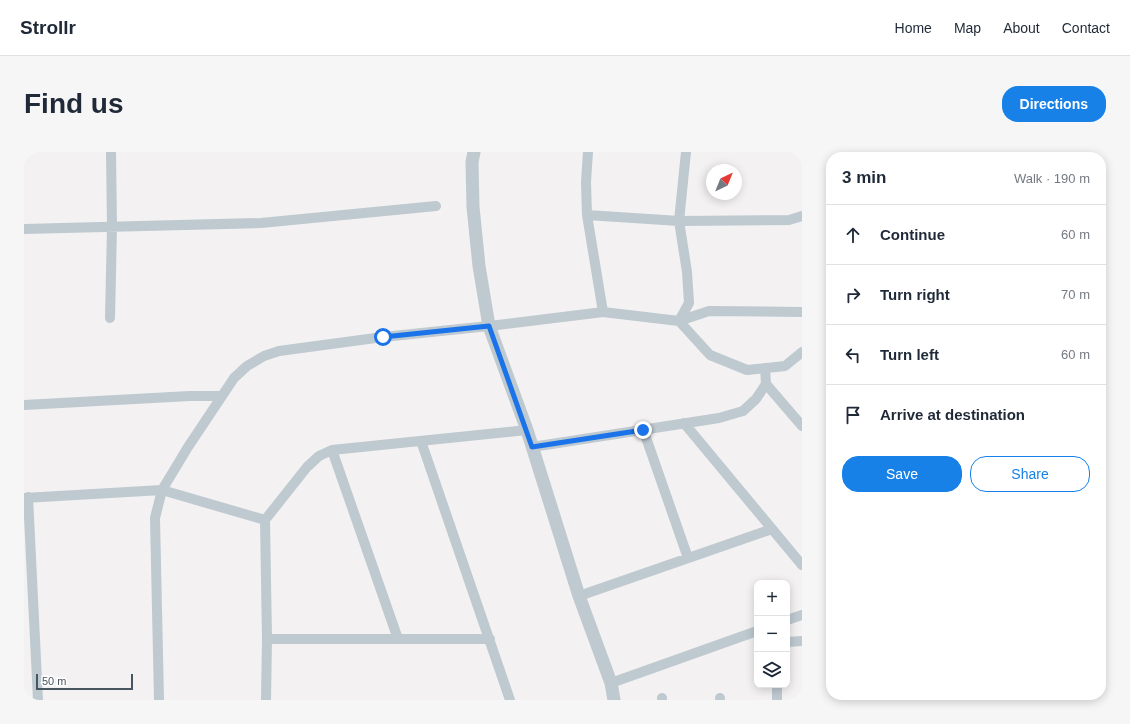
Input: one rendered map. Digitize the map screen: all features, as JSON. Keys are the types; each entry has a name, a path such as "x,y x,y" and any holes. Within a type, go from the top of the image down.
{"street":[{"path":"110,318 112,227 111,152"},
{"path":"474,152 472,162 472,207 479,266 489,326 527,430 580,596 611,683 614,700"},
{"path":"588,152 586,182 587,215 603,312"},
{"path":"679,321 689,303 687,272 679,221 686,152"},
{"path":"24,229 260,223 436,206"},
{"path":"587,215 679,221 789,220 802,216"},
{"path":"159,700 155,518 162,490 221,396 234,378 247,366 264,356 279,351 383,337 603,312 679,321 709,311 802,312"},
{"path":"679,321 710,355 747,370 785,366 802,352"},
{"path":"765,368 766,384 802,426"},
{"path":"532,447 720,418 743,411 756,399 766,384"},
{"path":"24,405 190,396 221,396"},
{"path":"684,423 802,566"},
{"path":"266,700 265,520 307,467 319,456 332,450 527,430"},
{"path":"643,430 688,558"},
{"path":"421,441 510,700"},
{"path":"332,450 398,639"},
{"path":"38,700 26,498 162,490 265,520"},
{"path":"580,596 772,529"},
{"path":"790,619 802,615"},
{"path":"611,683 754,632"},
{"path":"266,639 490,639"},
{"path":"790,642 802,641"},
{"path":"777,688 777,700"}],"route":[{"path":"383,337 489,326 532,447 643,430"}]}
